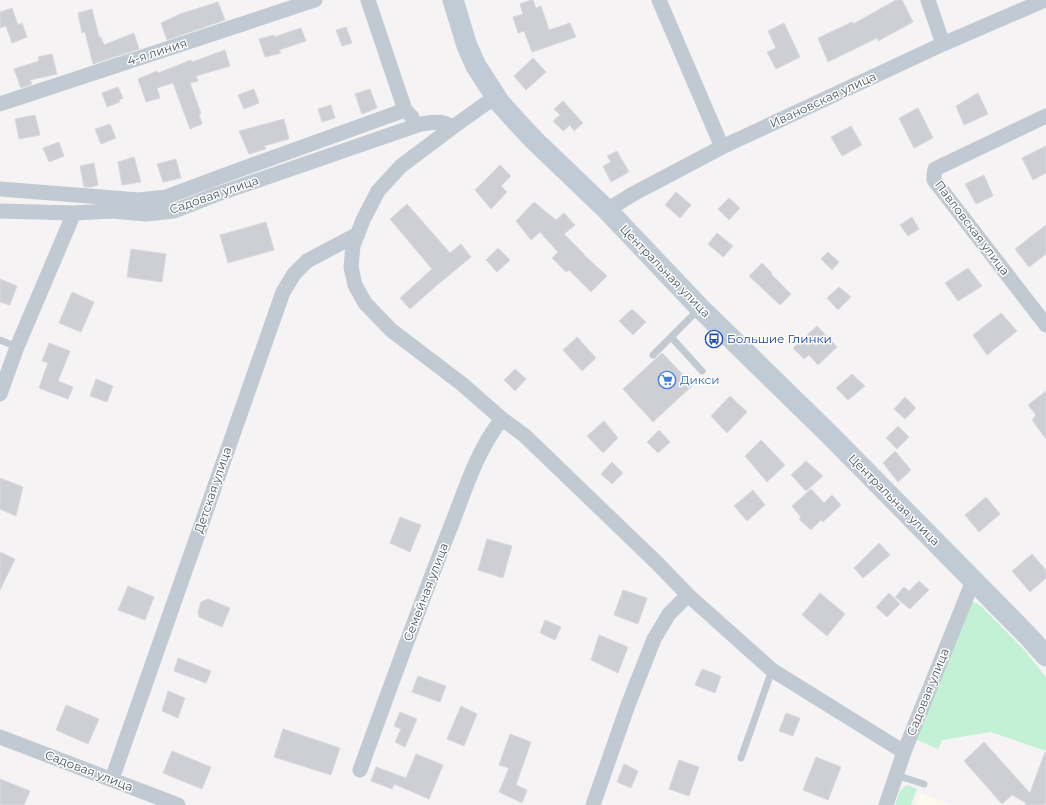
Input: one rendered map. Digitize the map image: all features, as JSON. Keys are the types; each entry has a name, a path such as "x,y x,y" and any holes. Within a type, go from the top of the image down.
{"main road":[{"name":"Центральная улица","path":"453,0 470,53 476,66 495,97 534,140 607,210 700,308 830,435 1046,656"}],"street":[{"name":"4-я линия","path":"0,104 315,0"},
{"path":"368,0 405,110 421,124"},
{"path":"659,0 722,147"},
{"path":"928,0 943,44"},
{"name":"Ивановская улица","path":"607,210 633,194 722,147 943,44 1045,0"},
{"path":"495,97 401,166 378,191 363,220 353,246 351,267 355,285 365,303 391,330 462,384 502,419 524,435 688,595 772,670 904,752"},
{"path":"0,189 139,200 166,197 405,110"},
{"name":"Павловская улица","path":"1044,318 934,180 934,175 936,169 1046,116"},
{"name":"Садовая улица","path":"0,211 74,213 112,211 146,214 174,211 215,195 421,124 439,122 446,123 453,127"},
{"path":"0,394 17,346 74,213"},
{"name":"Детская улица","path":"112,780 283,292 294,274 307,261 358,234"},
{"name":"Семейная улица","path":"360,770 440,554 471,476 492,431 502,419"},
{"name":"Садовая улица","path":"886,805 904,752 973,580"},
{"path":"593,805 628,705 654,639 669,614 688,595"},
{"name":"Садовая улица","path":"0,737 178,805"}],"lane":[{"path":"653,355 700,308"},
{"path":"671,337 702,371"},
{"path":"0,340 17,346"},
{"path":"741,758 772,670"},
{"path":"896,775 924,784"}],"shaded area":[{"path":"920,793 952,805 916,805"}],"green space":[{"path":"970,601 982,607 1025,651 1046,677 1046,751 991,732 942,740 938,749 917,740"},
{"path":"908,785 917,789 911,805 895,805 901,791"}],"building":[{"path":"533,0 536,8 541,6 549,30 570,23 576,37 532,52 524,31 518,33 513,17 523,14 520,4"},
{"path":"896,0 902,0 913,22 878,41 877,38 828,62 818,38 852,22 853,24"},
{"path":"218,2 225,20 167,40 161,23 180,14"},
{"path":"12,8 18,25 22,23 27,37 12,43 6,26 0,28 0,12"},
{"path":"92,9 99,37 101,37 104,45 134,33 139,49 93,64 85,32 82,33 78,13"},
{"path":"784,23 800,57 776,69 767,52 776,48 768,31"},
{"path":"346,27 352,43 342,46 336,30"},
{"path":"301,28 306,41 279,50 281,53 265,57 259,39 274,35 274,37"},
{"path":"225,50 230,66 196,76 198,81 190,83 201,113 199,114 202,124 190,129 173,83 157,88 160,98 146,102 138,79 157,71 158,73 191,60 192,62"},
{"path":"52,54 57,74 30,80 32,84 21,88 14,69 39,61 38,57"},
{"path":"533,58 546,72 526,90 514,76"},
{"path":"118,87 123,98 119,100 120,102 107,107 102,93"},
{"path":"254,89 259,103 244,109 238,95"},
{"path":"370,89 377,108 362,114 355,94"},
{"path":"978,93 988,114 964,125 956,106"},
{"path":"563,101 583,123 574,131 570,125 563,131 553,121 560,115 554,109"},
{"path":"331,105 335,118 322,122 318,109"},
{"path":"918,108 933,138 914,148 899,118"},
{"path":"35,115 40,135 19,139 15,119"},
{"path":"284,119 289,139 264,146 266,149 249,154 239,131"},
{"path":"110,124 116,138 101,144 95,129"},
{"path":"851,126 862,145 842,156 831,137"},
{"path":"59,142 64,156 49,162 43,148"},
{"path":"1046,146 1046,173 1033,180 1022,158"},
{"path":"617,151 629,172 611,182 603,166 611,162 607,156"},
{"path":"134,157 141,182 122,185 118,162"},
{"path":"176,159 181,178 163,182 157,164"},
{"path":"94,163 98,185 84,187 80,166"},
{"path":"500,165 511,176 501,186 507,192 491,209 475,190"},
{"path":"984,175 993,196 976,204 965,184"},
{"path":"676,192 691,205 680,218 665,205"},
{"path":"729,198 740,208 729,220 718,209"},
{"path":"534,202 556,220 564,213 575,225 564,234 607,276 591,292 569,270 566,272 552,258 558,252 540,232 531,240 516,221"},
{"path":"407,204 450,253 461,244 471,257 410,309 400,298 432,269 390,219"},
{"path":"912,217 919,229 908,236 900,225"},
{"path":"266,222 274,250 228,263 220,235"},
{"path":"1046,225 1046,254 1029,267 1015,249"},
{"path":"717,233 733,246 723,257 708,244"},
{"path":"498,248 510,260 497,272 486,260"},
{"path":"131,249 166,254 162,282 127,277"},
{"path":"828,252 839,262 832,270 821,259"},
{"path":"762,263 791,294 780,305 749,276"},
{"path":"968,268 982,286 958,301 945,283"},
{"path":"0,279 17,286 10,305 0,302"},
{"path":"839,287 851,297 838,310 827,298"},
{"path":"72,292 94,302 81,332 59,323"},
{"path":"632,309 646,322 633,335 619,321"},
{"path":"1001,313 1017,331 987,355 973,335"},
{"path":"817,326 837,347 818,365 809,355 804,359 793,348"},
{"path":"577,337 596,358 582,371 563,350"},
{"path":"49,343 70,351 58,381 73,387 68,399 39,388 48,363 42,361"},
{"path":"662,353 693,385 653,422 623,389"},
{"path":"515,369 526,379 515,391 504,380"},
{"path":"852,374 865,386 848,400 836,388"},
{"path":"96,379 113,386 107,402 90,396"},
{"path":"1046,391 1046,439 1032,420 1036,415 1028,405"},
{"path":"730,396 747,412 727,433 711,416"},
{"path":"905,397 916,408 905,419 894,409"},
{"path":"604,421 618,438 603,453 587,436"},
{"path":"898,426 909,437 897,449 886,438"},
{"path":"659,430 670,442 658,453 647,442"},
{"path":"761,440 785,465 767,482 745,456"},
{"path":"895,451 911,470 898,482 883,463"},
{"path":"806,461 823,476 806,491 791,475"},
{"path":"612,462 623,473 612,484 601,474"},
{"path":"0,478 23,487 16,516 0,509"},
{"path":"811,489 824,503 832,495 841,505 823,522 821,520 811,530 799,519 801,517 792,506"},
{"path":"753,490 765,505 747,521 734,506"},
{"path":"986,497 1000,514 979,532 965,515"},
{"path":"400,517 421,525 410,552 390,543"},
{"path":"487,539 512,546 503,578 478,570"},
{"path":"879,543 890,555 863,578 854,568"},
{"path":"0,552 15,559 0,590"},
{"path":"1032,554 1046,570 1046,578 1030,592 1012,571"},
{"path":"919,581 929,590 910,609 895,597 904,587 909,591"},
{"path":"128,586 154,597 145,620 118,610"},
{"path":"623,590 647,598 638,624 614,615"},
{"path":"820,593 845,614 827,636 802,615"},
{"path":"889,593 900,604 887,617 876,607"},
{"path":"208,599 230,608 222,627 199,617 198,612 201,602"},
{"path":"545,620 561,627 555,640 540,633"},
{"path":"599,635 628,647 618,673 591,660"},
{"path":"178,658 211,671 206,683 174,671"},
{"path":"702,669 721,676 715,693 695,685"},
{"path":"418,676 446,686 440,702 412,692"},
{"path":"168,691 185,698 178,718 162,711"},
{"path":"66,705 99,719 88,744 56,730"},
{"path":"461,706 477,714 464,746 447,739"},
{"path":"400,712 417,719 405,747 395,742 401,729 394,726"},
{"path":"786,713 800,718 793,736 779,731"},
{"path":"283,729 340,748 331,775 274,757"},
{"path":"510,734 531,742 516,785 527,790 522,803 499,792 509,768 499,765"},
{"path":"984,742 1030,793 1045,752 1046,753 1046,804 1025,805 1026,803 1012,795 1002,804 964,761"},
{"path":"172,751 211,767 202,789 163,773"},
{"path":"416,754 443,765 429,799 394,784 392,789 371,781 376,767 406,778"},
{"path":"816,757 841,767 828,800 803,790"},
{"path":"679,760 699,767 689,796 669,789"},
{"path":"624,764 638,771 631,788 617,782"},
{"path":"0,779 30,791 24,805 0,805"}],"place":[{"name":"Большие Глинки","path":"714,339"},
{"name":"Дикси","path":"667,380"}]}
